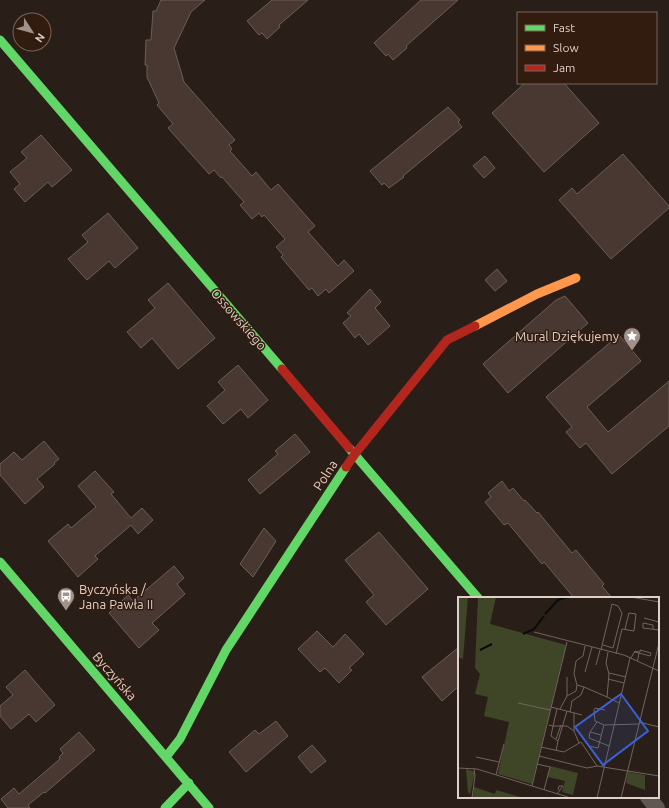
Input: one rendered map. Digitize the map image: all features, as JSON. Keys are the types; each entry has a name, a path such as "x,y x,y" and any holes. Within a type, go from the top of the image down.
{"street":[{"name":"Ossowskiego","path":"0,40 477,597"},
{"name":"Polna","path":"166,757 180,739 226,650 355,454 447,340 537,294 576,278"},
{"name":"Byczyńska","path":"0,562 210,808"},
{"path":"165,808 189,783"},
{"path":"649,798 657,808"}],"building":[{"path":"161,0 205,0 191,12 174,48 184,82 235,140 229,145 232,149 230,151 252,176 256,172 271,190 278,184 315,226 308,232 338,266 344,260 354,271 329,293 326,289 318,296 312,288 309,290 281,257 283,255 276,247 285,239 264,215 262,217 259,213 252,219 240,205 244,202 222,177 221,178 214,170 209,174 168,128 173,124 157,105 159,103 147,77 147,65 145,65 146,40 151,40 153,11 156,11"},
{"path":"272,0 308,0 279,25 280,27 267,39 262,33 259,35 247,21"},
{"path":"421,0 458,0 406,46 407,48 393,60 388,54 386,56 374,43"},
{"path":"524,84 565,84 599,123 544,172 492,113"},
{"path":"448,107 460,120 458,122 462,127 389,188 384,183 382,185 370,171"},
{"path":"41,135 72,170 52,187 48,182 25,202 14,189 20,184 10,172 27,158 21,152"},
{"path":"623,154 669,206 669,208 611,259 559,200 572,188 577,194"},
{"path":"485,156 495,168 484,178 473,166"},
{"path":"108,213 138,248 115,268 109,261 87,280 68,259 88,242 82,235"},
{"path":"497,269 507,281 495,291 485,280"},
{"path":"168,283 215,338 178,369 152,338 141,348 127,332 155,308 148,300"},
{"path":"370,289 381,302 375,308 390,326 368,345 359,334 355,338 343,323 351,316 347,313"},
{"path":"565,296 588,323 508,393 483,364 556,300"},
{"path":"619,335 641,361 587,407 608,432 669,381 669,426 612,474 586,443 580,448 566,432 572,427 546,397"},
{"path":"238,365 268,400 248,418 241,409 223,424 207,406 225,390 218,382"},
{"path":"295,434 310,452 260,494 248,480 278,454 275,451"},
{"path":"44,441 59,459 37,479 44,487 25,504 0,475 0,464 14,452 22,460"},
{"path":"95,471 114,492 111,494 131,518 142,508 153,520 138,534 131,525 95,556 98,559 78,577 48,541 68,524 71,528 96,507 78,486"},
{"path":"502,481 509,491 513,488 524,501 525,500 537,513 538,512 572,553 576,550 604,584 602,586 611,597 573,597 544,562 542,564 508,523 504,525 485,502 491,497 488,493"},
{"path":"264,528 276,541 253,577 240,564"},
{"path":"379,532 428,589 386,625 366,602 374,595 345,560"},
{"path":"174,566 184,578 177,584 185,594 152,623 159,630 139,648 109,613 128,595 133,601"},
{"path":"317,631 333,647 345,634 364,654 349,668 352,670 339,683 325,668 320,672 298,649"},
{"path":"458,648 458,687 442,701 422,677"},
{"path":"25,670 55,705 36,722 29,714 11,729 0,716 0,706 13,695 6,687"},
{"path":"276,721 288,736 246,772 229,752 255,730 259,734"},
{"path":"79,732 95,750 45,793 44,792 28,805 30,808 8,808 1,799 14,788 19,794 60,759 59,757 63,753 60,749"},
{"path":"312,745 326,761 311,773 298,757"}],"traffic: fast":[{"path":"0,40 282,369"},
{"path":"349,448 477,597"},
{"path":"166,757 180,739 226,650 346,467"},
{"path":"0,562 209,808"},
{"path":"165,808 189,783"}],"traffic: slow":[{"path":"475,326 537,294 576,278"}],"traffic: jam":[{"path":"346,467 447,340 475,326"},
{"path":"282,369 349,448"}],"place":[{"name":"Mural Dziękujemy","path":"632,351"},
{"name":"Byczyńska / Jana Pawła II","path":"66,611"}]}
